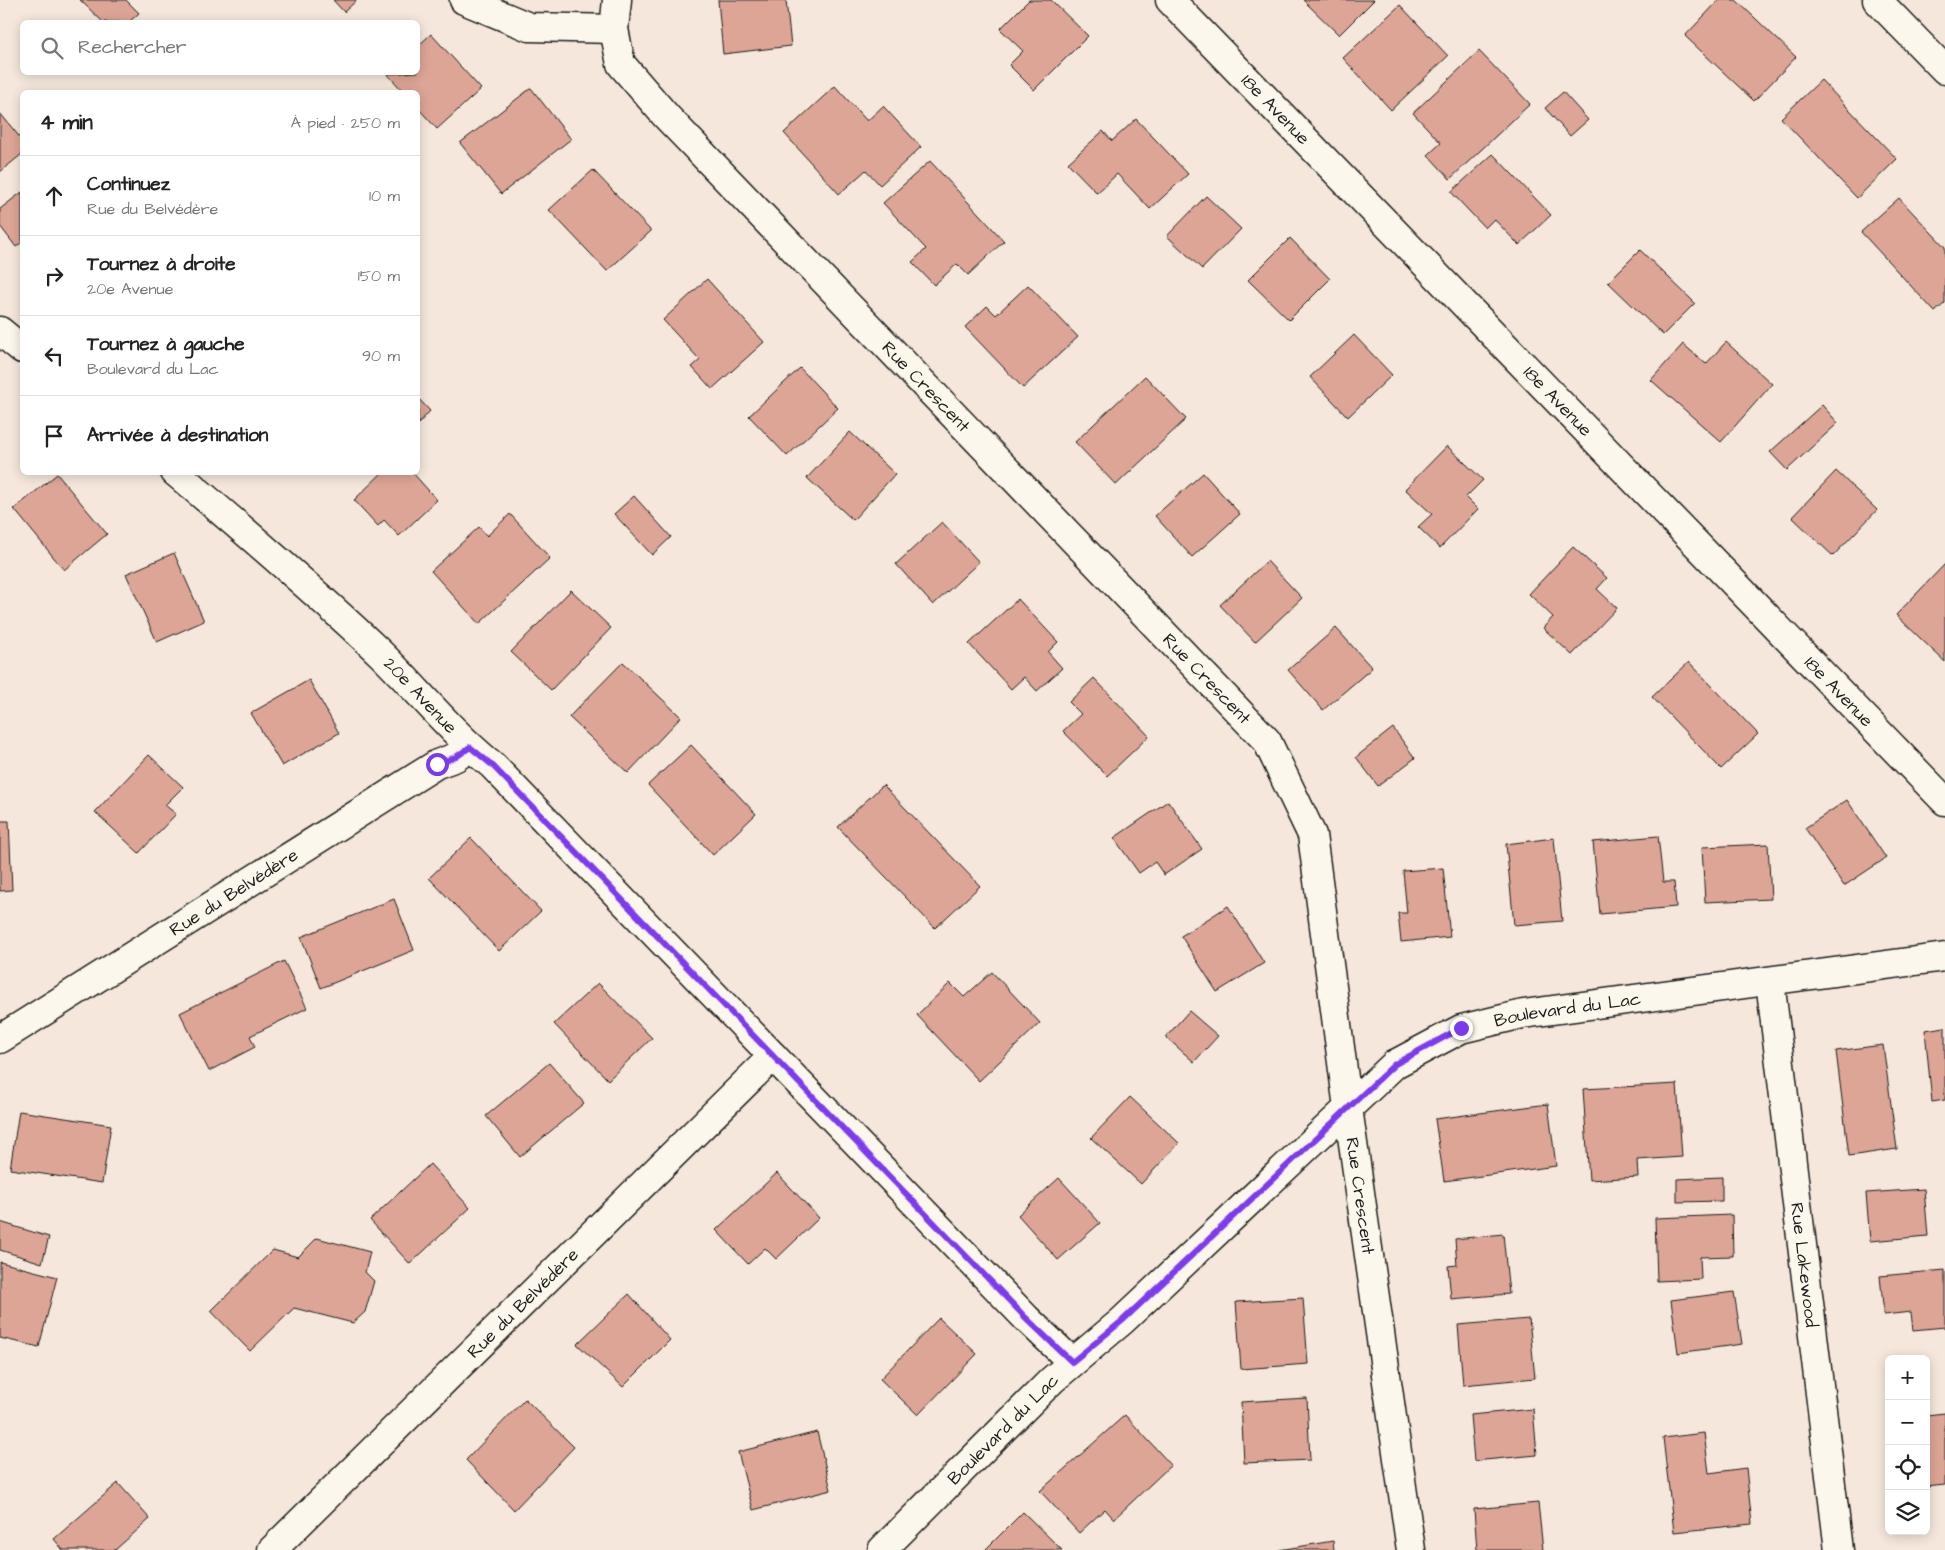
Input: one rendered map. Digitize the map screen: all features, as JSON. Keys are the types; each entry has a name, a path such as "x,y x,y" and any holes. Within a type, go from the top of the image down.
{"street":[{"path":"464,0 529,27 614,29"},
{"name":"Rue Crescent","path":"617,0 614,29 621,64 666,116 1267,741 1312,834 1348,1108 1411,1550"},
{"name":"18e Avenue","path":"1170,0 1945,801"},
{"path":"1877,0 1945,70"},
{"path":"0,330 20,347"},
{"name":"20e Avenue","path":"179,475 325,600 414,686 470,747 492,765 1026,1318 1072,1362"},
{"name":"Rue du Belvédère","path":"0,1039 437,764 456,757 470,747"},
{"name":"Boulevard du Lac","path":"882,1550 1072,1362 1122,1321 1395,1064 1461,1028 1523,1014 1945,957"},
{"name":"Rue Lakewood","path":"1770,981 1839,1550"},
{"name":"Rue du Belvédère","path":"272,1550 773,1056"}],"building":[{"path":"80,0 126,0 139,13 131,20 101,20"},
{"path":"333,0 357,0 344,12"},
{"path":"718,0 786,0 791,46 723,54"},
{"path":"1029,0 1051,0 1088,36 1034,90 1009,65 1023,51 1000,29"},
{"path":"1303,0 1374,0 1339,35"},
{"path":"1719,0 1736,0 1796,57 1754,101 1685,36"},
{"path":"1400,5 1448,56 1391,110 1343,58"},
{"path":"431,34 481,89 437,129 420,110 420,90 402,90 388,75 420,75 420,44"},
{"path":"1479,51 1530,104 1450,179 1428,155 1441,143 1413,113"},
{"path":"1821,80 1897,159 1857,198 1781,118"},
{"path":"835,86 867,121 883,106 921,147 880,185 866,170 839,194 784,133"},
{"path":"531,88 571,139 501,194 460,143"},
{"path":"1563,92 1588,120 1570,136 1545,108"},
{"path":"0,113 20,138 20,156 0,172"},
{"path":"1136,119 1188,174 1150,209 1117,174 1097,193 1068,163 1103,131 1112,141"},
{"path":"1493,154 1551,215 1519,245 1494,219 1485,228 1451,192"},
{"path":"930,161 1004,241 968,275 957,264 934,285 912,262 926,249 883,203"},
{"path":"593,170 651,231 607,271 549,210"},
{"path":"20,194 20,244 16,247 0,226 0,209"},
{"path":"1206,196 1241,229 1202,269 1167,236"},
{"path":"1899,198 1945,247 1945,303 1935,312 1861,232"},
{"path":"1290,238 1330,279 1289,320 1248,280"},
{"path":"1640,250 1695,303 1663,335 1608,282"},
{"path":"707,279 764,342 712,389 692,367 700,360 663,320"},
{"path":"1028,285 1078,337 1023,388 965,327 987,306 996,315"},
{"path":"1354,335 1392,375 1348,417 1310,377"},
{"path":"1726,342 1772,384 1721,442 1651,380 1683,344 1706,364"},
{"path":"800,368 838,408 787,456 749,416"},
{"path":"1145,376 1186,419 1116,485 1075,442"},
{"path":"420,400 430,411 420,422"},
{"path":"1822,405 1838,423 1787,470 1770,452"},
{"path":"850,432 895,474 853,520 807,478"},
{"path":"1447,446 1483,480 1466,497 1478,509 1440,548 1418,527 1432,514 1405,489"},
{"path":"1836,471 1877,510 1833,556 1792,517"},
{"path":"1203,473 1240,514 1192,557 1155,516"},
{"path":"58,475 107,534 64,570 14,509"},
{"path":"380,475 415,475 437,500 399,536 384,520 378,526 354,500"},
{"path":"634,496 671,537 652,555 614,514"},
{"path":"510,514 550,558 479,624 431,571 479,527 487,536"},
{"path":"942,522 979,562 933,605 896,564"},
{"path":"1573,547 1607,578 1597,589 1617,608 1572,655 1543,628 1553,617 1529,594"},
{"path":"174,553 204,621 157,642 126,574"},
{"path":"1267,561 1302,598 1255,642 1220,605"},
{"path":"1945,564 1945,662 1896,615"},
{"path":"571,590 611,628 551,690 511,652"},
{"path":"1018,599 1058,642 1048,652 1062,668 1037,691 1024,677 1011,689 969,644"},
{"path":"1336,628 1372,668 1323,710 1288,670"},
{"path":"623,662 681,717 628,773 569,717"},
{"path":"1689,662 1758,734 1721,769 1652,697"},
{"path":"1094,678 1149,736 1107,776 1063,731 1081,714 1069,702"},
{"path":"309,680 339,733 282,766 251,713"},
{"path":"1393,728 1415,758 1378,786 1356,757"},
{"path":"691,745 756,814 713,855 648,785"},
{"path":"149,755 183,787 165,805 176,814 139,853 95,812"},
{"path":"883,785 980,886 935,928 838,827"},
{"path":"1847,800 1886,858 1844,886 1805,828"},
{"path":"1168,801 1202,849 1164,875 1155,862 1139,873 1114,838"},
{"path":"0,821 9,821 12,890 0,891"},
{"path":"1658,836 1663,882 1674,882 1676,907 1600,914 1593,842"},
{"path":"471,838 541,911 499,951 429,878"},
{"path":"1554,838 1562,921 1514,925 1506,844"},
{"path":"1768,844 1771,899 1705,902 1702,847"},
{"path":"1443,868 1450,937 1401,942 1398,913 1407,913 1403,871"},
{"path":"394,899 414,950 321,988 301,937"},
{"path":"1228,906 1264,963 1217,992 1181,936"},
{"path":"284,961 307,1008 250,1036 255,1047 209,1071 180,1013"},
{"path":"992,972 1040,1023 979,1081 917,1015 950,983 964,997"},
{"path":"598,983 652,1038 608,1080 554,1024"},
{"path":"1189,1011 1218,1036 1194,1062 1166,1037"},
{"path":"1945,1027 1945,1100 1932,1102 1925,1030"},
{"path":"1883,1045 1897,1149 1849,1156 1836,1051"},
{"path":"549,1063 584,1103 520,1157 486,1116"},
{"path":"1677,1084 1682,1157 1637,1160 1638,1177 1589,1180 1583,1089"},
{"path":"1130,1097 1179,1143 1141,1184 1091,1138"},
{"path":"1548,1104 1556,1166 1444,1181 1435,1119"},
{"path":"19,1111 111,1125 102,1183 10,1169"},
{"path":"430,1164 470,1208 410,1264 370,1220"},
{"path":"777,1173 819,1218 776,1259 765,1248 748,1264 716,1230"},
{"path":"1722,1177 1722,1201 1677,1202 1677,1179"},
{"path":"1059,1178 1100,1223 1058,1260 1018,1215"},
{"path":"1924,1189 1928,1236 1870,1241 1866,1193"},
{"path":"1732,1215 1733,1256 1700,1257 1701,1279 1657,1281 1655,1218"},
{"path":"0,1222 49,1237 42,1263 0,1250"},
{"path":"1503,1234 1509,1294 1451,1299 1448,1266 1457,1265 1455,1239"},
{"path":"317,1238 370,1252 365,1272 374,1281 365,1312 353,1323 294,1308 250,1351 211,1311 273,1250 298,1257"},
{"path":"0,1262 57,1277 39,1347 0,1338"},
{"path":"1945,1270 1945,1327 1913,1330 1911,1312 1884,1315 1880,1276"},
{"path":"1734,1292 1742,1344 1678,1353 1671,1300"},
{"path":"629,1294 670,1340 623,1387 577,1344"},
{"path":"1303,1298 1308,1364 1241,1369 1236,1302"},
{"path":"939,1318 977,1354 918,1415 880,1379"},
{"path":"1529,1319 1535,1378 1463,1385 1458,1325"},
{"path":"1307,1398 1310,1460 1244,1463 1241,1402"},
{"path":"525,1399 574,1447 514,1510 466,1460"},
{"path":"1533,1409 1537,1455 1474,1461 1470,1415"},
{"path":"1945,1413 1945,1485 1930,1487 1930,1415"},
{"path":"1125,1415 1171,1465 1114,1519 1105,1509 1079,1533 1040,1491"},
{"path":"817,1432 831,1490 753,1510 738,1452"},
{"path":"1704,1433 1709,1473 1746,1468 1752,1524 1674,1532 1663,1438"},
{"path":"118,1483 150,1519 115,1550 63,1550 54,1539"},
{"path":"1538,1503 1543,1550 1477,1550 1474,1509"},
{"path":"1023,1512 1062,1550 985,1550"},
{"path":"1333,1541 1334,1550 1279,1550"}],"route":[{"path":"437,764 456,757 470,747 492,765 1026,1318 1072,1362 1122,1321 1395,1064 1461,1028"}]}
